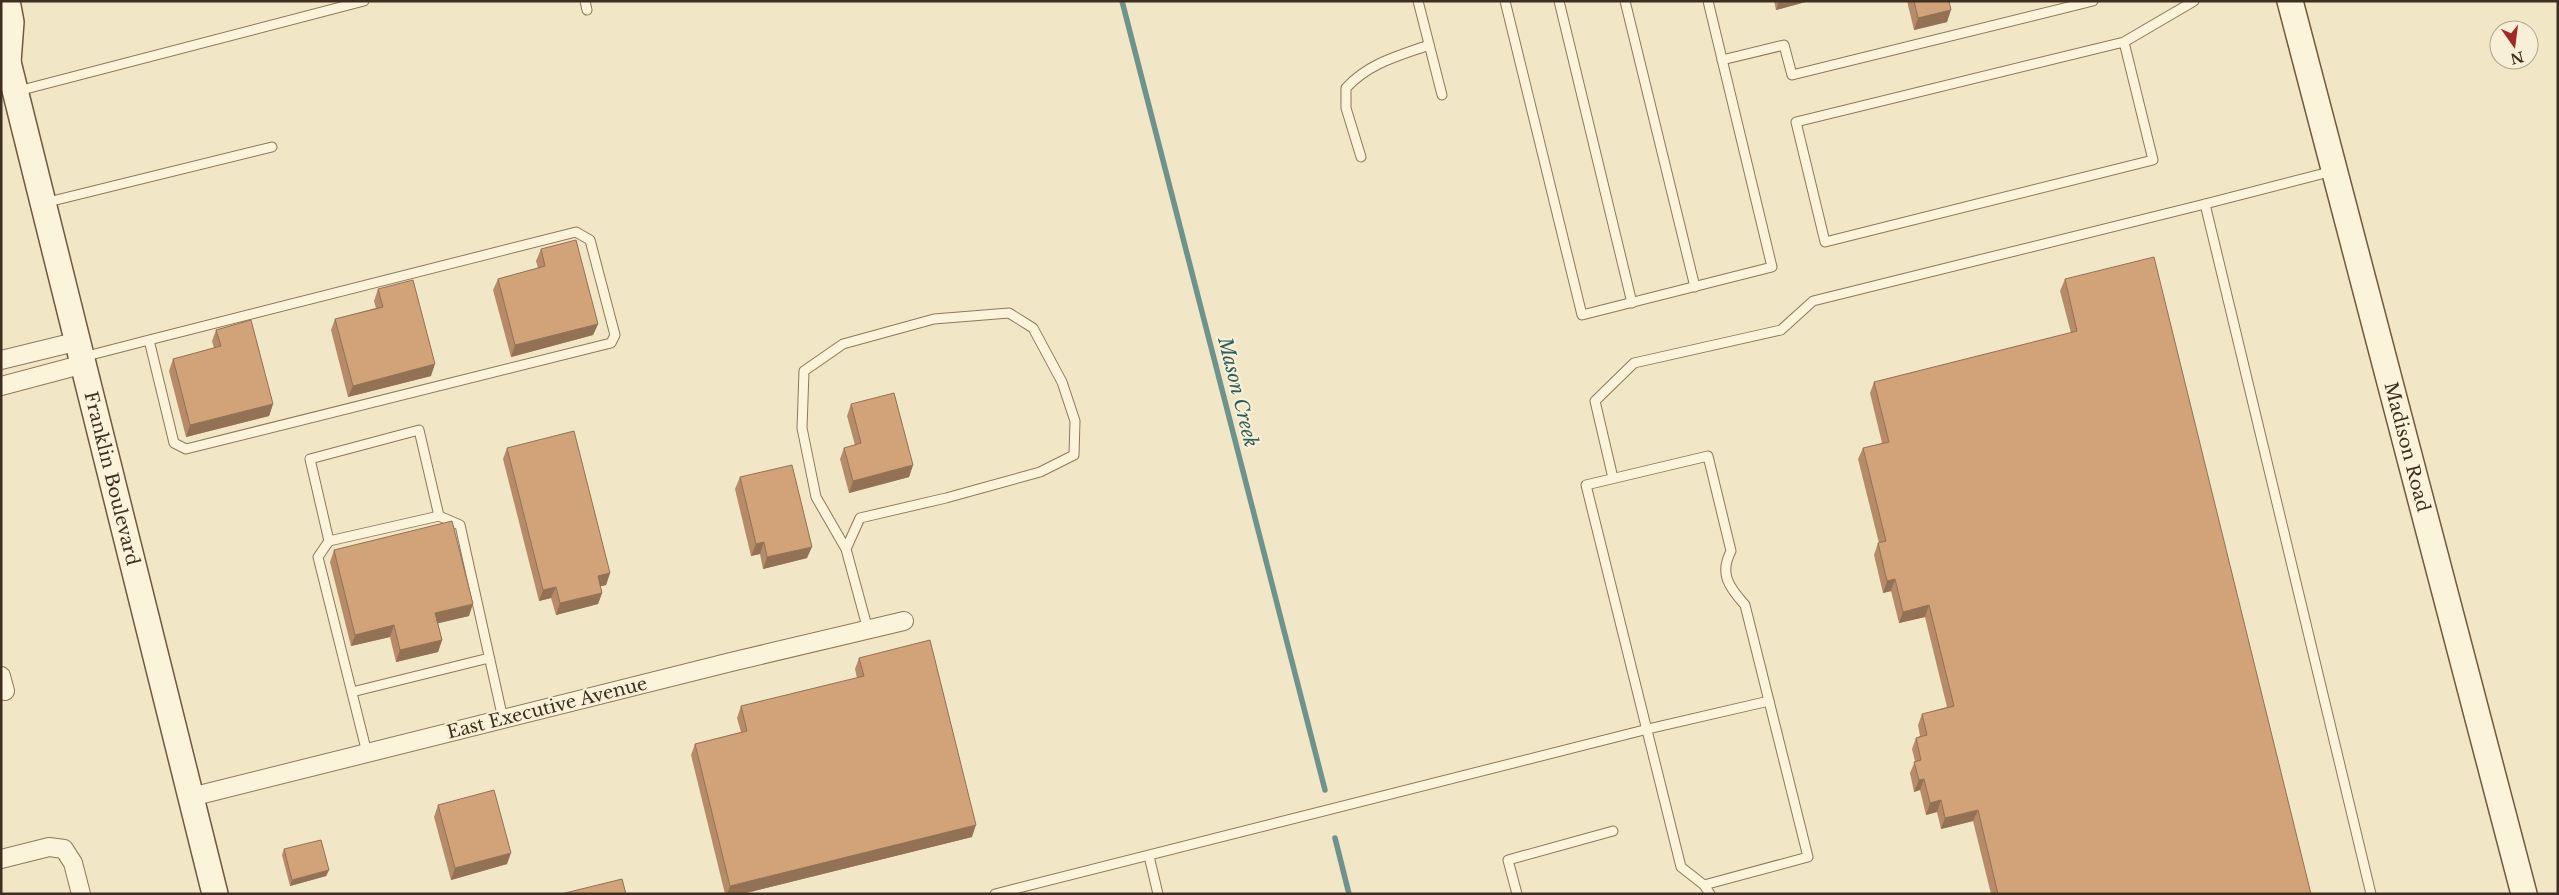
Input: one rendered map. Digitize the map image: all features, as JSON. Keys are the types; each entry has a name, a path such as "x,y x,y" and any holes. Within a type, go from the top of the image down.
{"street":[{"name":"Franklin Boulevard","path":"7,1 12,22 5,56 16,92 82,354 215,894"},
{"name":"Madison Road","path":"2290,1 2524,894"},
{"path":"1,360 82,354"},
{"path":"1,386 82,354"},
{"name":"East Executive Avenue","path":"191,797 904,621"},
{"path":"1,859 50,847 64,849 73,863 81,894"}],"lane":[{"path":"16,92 364,1"},
{"path":"1418,1 1442,95"},
{"path":"1505,1 1582,315 1772,267 1708,1"},
{"path":"1559,1 1632,303"},
{"path":"1625,1 1695,287"},
{"path":"1722,60 1784,45 1792,75 2093,1"},
{"path":"2124,42 2153,160 1825,242 1796,122 2124,42 2194,1"},
{"path":"1360,157 1346,108 1346,88 1375,64 1429,45"},
{"path":"44,203 272,148"},
{"path":"1613,478 1595,401 1634,363 1781,330 1813,301 2334,171"},
{"path":"2205,204 2371,894"},
{"path":"82,354 149,340 576,232 590,240 615,335 611,343 186,449 174,443 149,340"},
{"path":"846,549 860,518 946,498 1040,472 1074,455 1075,422 1062,382 1033,328 1008,313 934,319 843,344 804,371 802,428 816,497 846,549 868,630"},
{"path":"329,541 310,459 419,430 439,516"},
{"path":"1704,885 1808,857 1745,605 1729,587 1724,564 1731,551 1708,456 1586,485 1681,866 1704,885 1710,894"},
{"path":"367,753 318,557 329,541 439,516 460,525 503,719"},
{"path":"352,692 489,658"},
{"path":"995,894 1769,700"},
{"path":"1517,894 1508,860 1614,830"},
{"path":"1149,856 1158,894"}],"building":[{"path":"1914,1 1949,1 1951,10 1918,18"},
{"path":"576,240 598,324 515,345 498,279 545,266 541,249"},
{"path":"2154,257 2311,894 1998,894 1978,810 1945,818 1941,800 1930,803 1924,779 1919,780 1914,762 1921,760 1916,738 1927,735 1922,714 1954,706 1929,605 1903,612 1895,579 1887,581 1878,543 1886,541 1863,448 1889,442 1874,382 2077,331 2065,279"},
{"path":"413,280 435,364 353,386 335,319 383,307 378,289"},
{"path":"251,320 273,404 190,425 173,359 221,346 216,330"},
{"path":"894,393 913,465 853,481 844,448 861,443 851,404"},
{"path":"574,431 610,573 598,576 602,593 560,603 556,587 543,590 507,448"},
{"path":"792,465 812,547 767,557 764,542 756,544 740,477"},
{"path":"452,521 473,604 435,613 442,640 400,650 394,625 355,635 334,550"},
{"path":"930,640 976,825 730,886 695,744 747,731 741,706 864,676 859,658"},
{"path":"494,790 511,853 455,868 438,805"},
{"path":"321,840 329,870 292,880 284,849"},
{"path":"622,879 626,894 561,894"}],"waterway":[{"name":"Mason Creek","path":"1122,1 1325,790"},
{"name":"Mason Creek","path":"1335,838 1349,894"}]}
